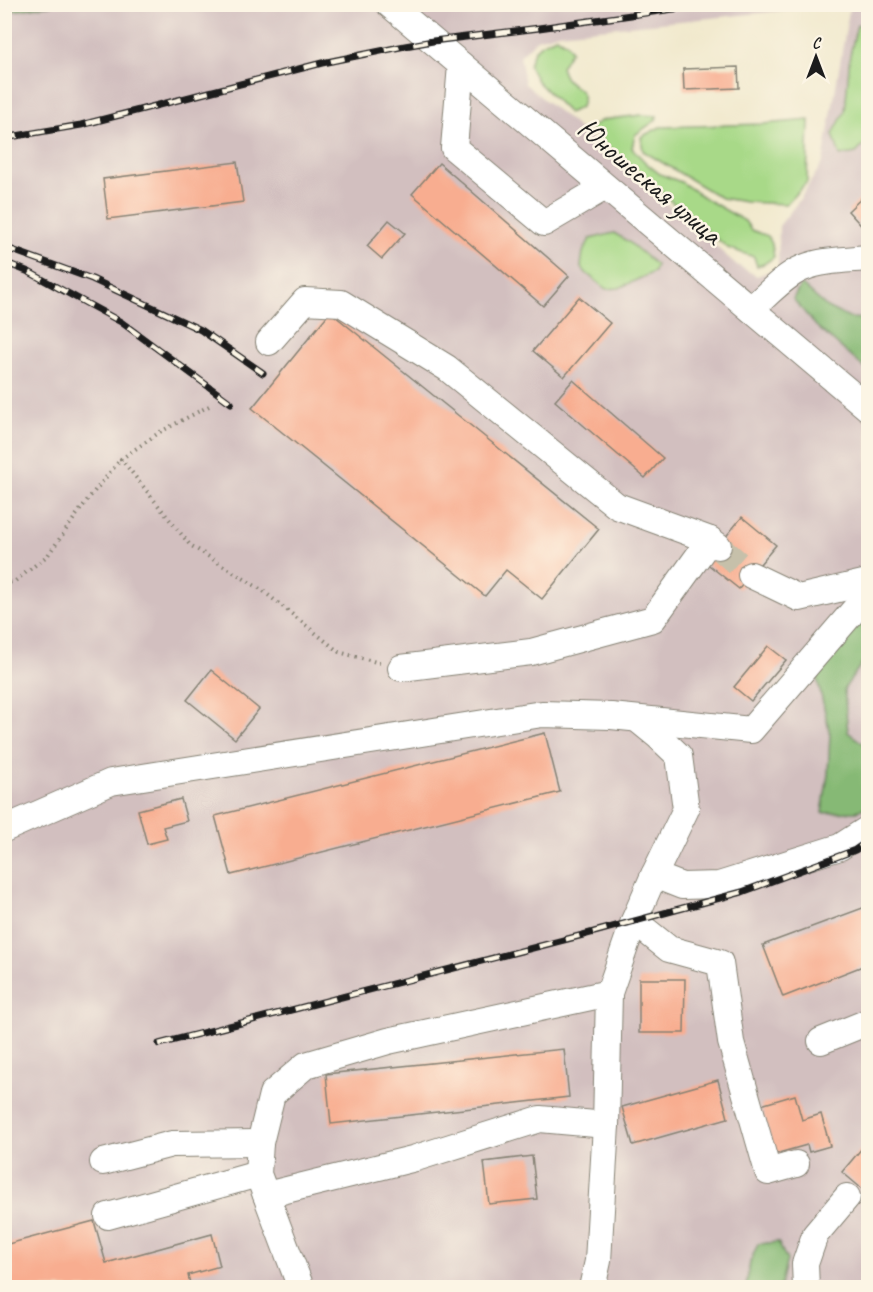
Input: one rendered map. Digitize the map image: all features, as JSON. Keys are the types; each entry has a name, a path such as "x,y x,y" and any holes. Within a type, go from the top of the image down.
{"street":[{"name":"Юношеская улица","path":"389,4 868,408"},
{"path":"461,65 454,148 544,223 605,187"},
{"path":"750,309 802,268 868,258"},
{"path":"269,342 305,301 341,303 447,368 617,506 714,543 653,619 531,652 401,668"},
{"path":"751,575 799,598 868,582"},
{"path":"4,829 111,782 542,714 611,716 751,730 868,594"},
{"path":"592,1287 598,1261 606,1125 609,993 634,921 686,808 679,756 637,719"},
{"path":"654,875 682,886 719,885 840,847 868,829"},
{"path":"634,921 669,950 720,963 731,1042 768,1172 796,1164"},
{"path":"301,1287 262,1185 260,1143 272,1094 306,1065 388,1041 609,993"},
{"path":"821,1041 868,1022"},
{"path":"108,1216 262,1185 416,1158 540,1119 606,1125"},
{"path":"103,1162 172,1144 260,1143"},
{"path":"806,1287 805,1264 815,1234 847,1197"}],"path":[{"path":"4,583 14,582 48,555 88,499 121,459 160,432 208,406"},
{"path":"121,459 190,545 262,590 339,652 401,668"}],"shaded area":[{"path":"5,5 841,5 559,33 537,39 520,56 525,84 737,265 757,276 778,268 779,226 798,202 823,162 850,5 868,5 868,1287 5,1288"}],"green space":[{"path":"5,4 51,4 51,5 5,12"},
{"path":"868,21 868,141 856,153 840,156 833,134 845,111 850,55 857,25"},
{"path":"556,37 567,43 571,51 561,67 564,75 583,95 581,107 569,113 537,81 529,66 537,47"},
{"path":"641,115 657,116 656,120 635,135 632,148 646,163 660,174 681,182 745,221 751,230 768,236 774,257 757,266 754,257 728,248 627,165 590,128 602,120"},
{"path":"809,120 807,182 786,204 721,198 643,151 641,137 660,127 764,124"},
{"path":"614,233 629,242 656,265 654,272 619,288 606,289 581,266 583,252 590,239"},
{"path":"801,284 827,307 849,318 868,319 868,371 816,326 793,299"},
{"path":"868,606 868,656 844,689 848,732 868,747 868,806 855,812 822,813 828,774 830,734 815,669"},
{"path":"778,1242 787,1260 780,1287 746,1287 750,1262 758,1244"}],"building":[{"path":"738,67 739,88 684,90 683,69"},
{"path":"237,162 243,202 108,219 103,179"},
{"path":"439,163 569,276 543,306 412,194"},
{"path":"868,192 868,233 848,211"},
{"path":"389,220 405,233 382,259 367,246"},
{"path":"579,297 610,323 564,377 533,351"},
{"path":"330,312 599,529 542,599 506,570 485,596 252,408"},
{"path":"573,380 663,458 645,478 555,401"},
{"path":"742,517 776,545 739,589 705,562"},
{"path":"768,646 786,660 751,701 734,687"},
{"path":"211,670 259,709 235,739 187,700"},
{"path":"545,733 560,792 231,875 215,816"},
{"path":"181,799 187,821 163,827 167,839 147,844 138,810"},
{"path":"868,906 868,964 783,997 763,945"},
{"path":"639,979 685,979 684,1033 639,1033"},
{"path":"564,1049 569,1097 331,1124 326,1074"},
{"path":"718,1080 728,1118 633,1145 622,1107"},
{"path":"795,1095 802,1120 821,1114 830,1146 809,1152 807,1145 775,1154 761,1105"},
{"path":"868,1141 868,1194 842,1172"},
{"path":"532,1156 537,1199 489,1204 484,1162"},
{"path":"94,1221 106,1263 212,1234 220,1266 188,1275 191,1288 158,1288 157,1283 142,1288 4,1288 4,1245"}],"tunnel":[{"path":"718,546 751,575"}],"railway":[{"path":"4,138 81,125 322,63 405,46 709,4"},
{"path":"4,247 92,279 201,330 263,373"},
{"path":"4,262 29,272 121,322 231,403"},
{"path":"159,1044 742,892 855,850 868,841"}]}
